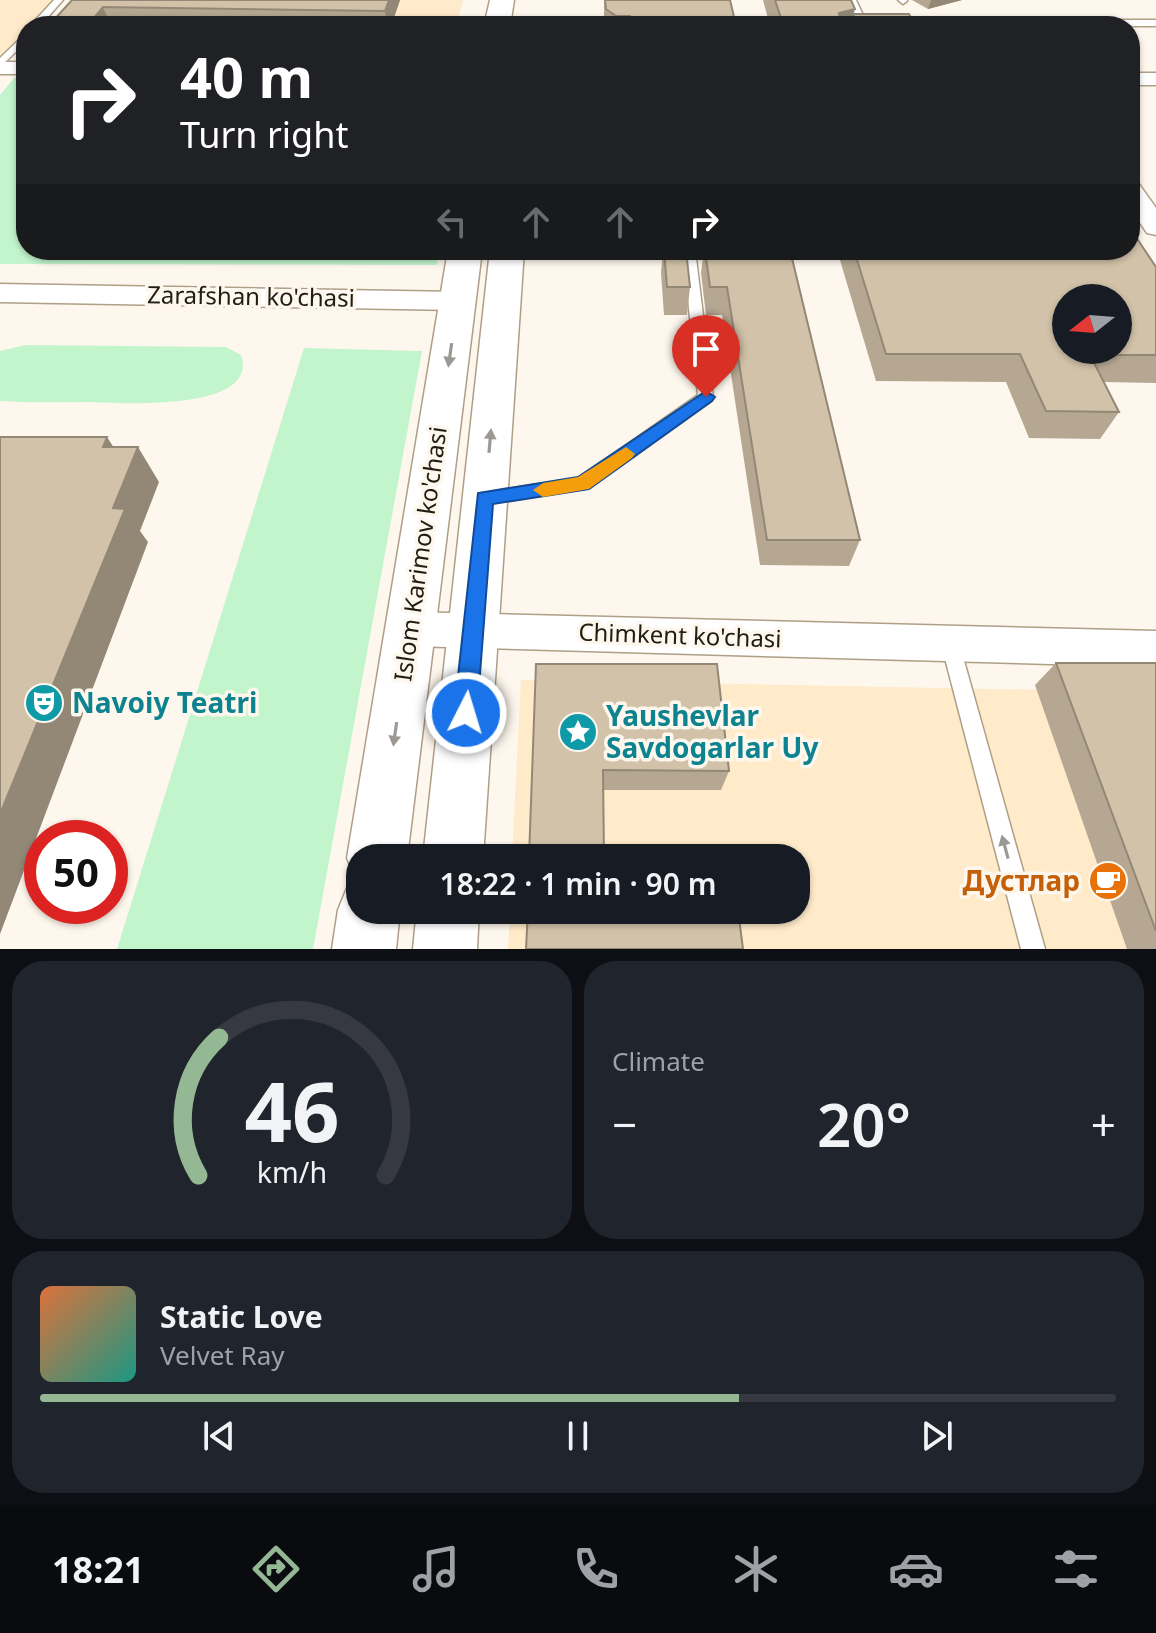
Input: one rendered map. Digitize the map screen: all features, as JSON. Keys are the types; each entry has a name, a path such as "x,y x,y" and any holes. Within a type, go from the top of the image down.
{"main road":[{"name":"Islom Karimov ko'chasi","path":"379,844 463,260"},
{"path":"454,844 506,260"},
{"name":"Zarafshan ko'chasi","path":"457,301 502,302"},
{"path":"364,949 367,924"},
{"path":"445,949 447,924"}],"street":[{"path":"1140,204 1156,227"},
{"name":"Zarafshan ko'chasi","path":"0,293 457,301"},
{"name":"Chimkent ko'chasi","path":"410,629 1156,649"}],"lane":[{"path":"44,16 59,0"},
{"path":"852,0 865,16"},
{"path":"0,66 16,48"},
{"path":"484,498 583,484 706,397 690,260"},
{"path":"950,643 1033,949"}],"shaded area":[{"path":"0,0 59,0 44,16 16,16 16,47 0,64"},
{"path":"100,0 463,0 459,16 86,16"},
{"path":"521,680 1156,692 1156,949 508,949 509,924 810,924 810,844 513,844"}],"green space":[{"path":"16,78 16,260 438,260 437,265 0,264 0,95"},
{"path":"26,345 226,347 241,355 241,374 229,387 209,396 182,401 0,401 0,351"},
{"path":"304,348 422,351 313,949 117,949 125,924 128,924 128,914"}],"building":[{"path":"72,0 389,0 385,11 103,7 96,16 57,16"},
{"path":"605,0 730,0 734,16 616,16 606,9"},
{"path":"775,0 851,0 855,9 839,13 839,16 780,16"},
{"path":"853,14 910,16 854,16"},
{"path":"1140,243 1156,267 1156,355 1132,355 1132,284 1052,284 1052,364 1095,364 1119,412 1046,411 1020,354 886,354 857,260 1140,260"},
{"path":"665,260 687,260 690,287 667,287"},
{"path":"706,260 792,260 860,540 767,540 727,287 710,287"},
{"name":"Navoiy Teatri","path":"0,437 107,437 103,447 138,447 113,508 125,509 0,814"},
{"path":"1056,663 1156,663 1156,931"},
{"path":"536,664 717,664 729,771 603,770 604,844 530,844"},
{"path":"527,924 740,924 743,949 526,949"}],"slow traffic":[{"path":"543,490 583,484 626,454"}],"place":[{"name":"Navoiy Teatri","path":"44,703"},
{"name":"Yaushevlar Savdogarlar Uy","path":"578,732"},
{"name":"Дустлар","path":"1108,881"}],"route":[{"path":"466,713 484,498 583,484 706,397"}]}
